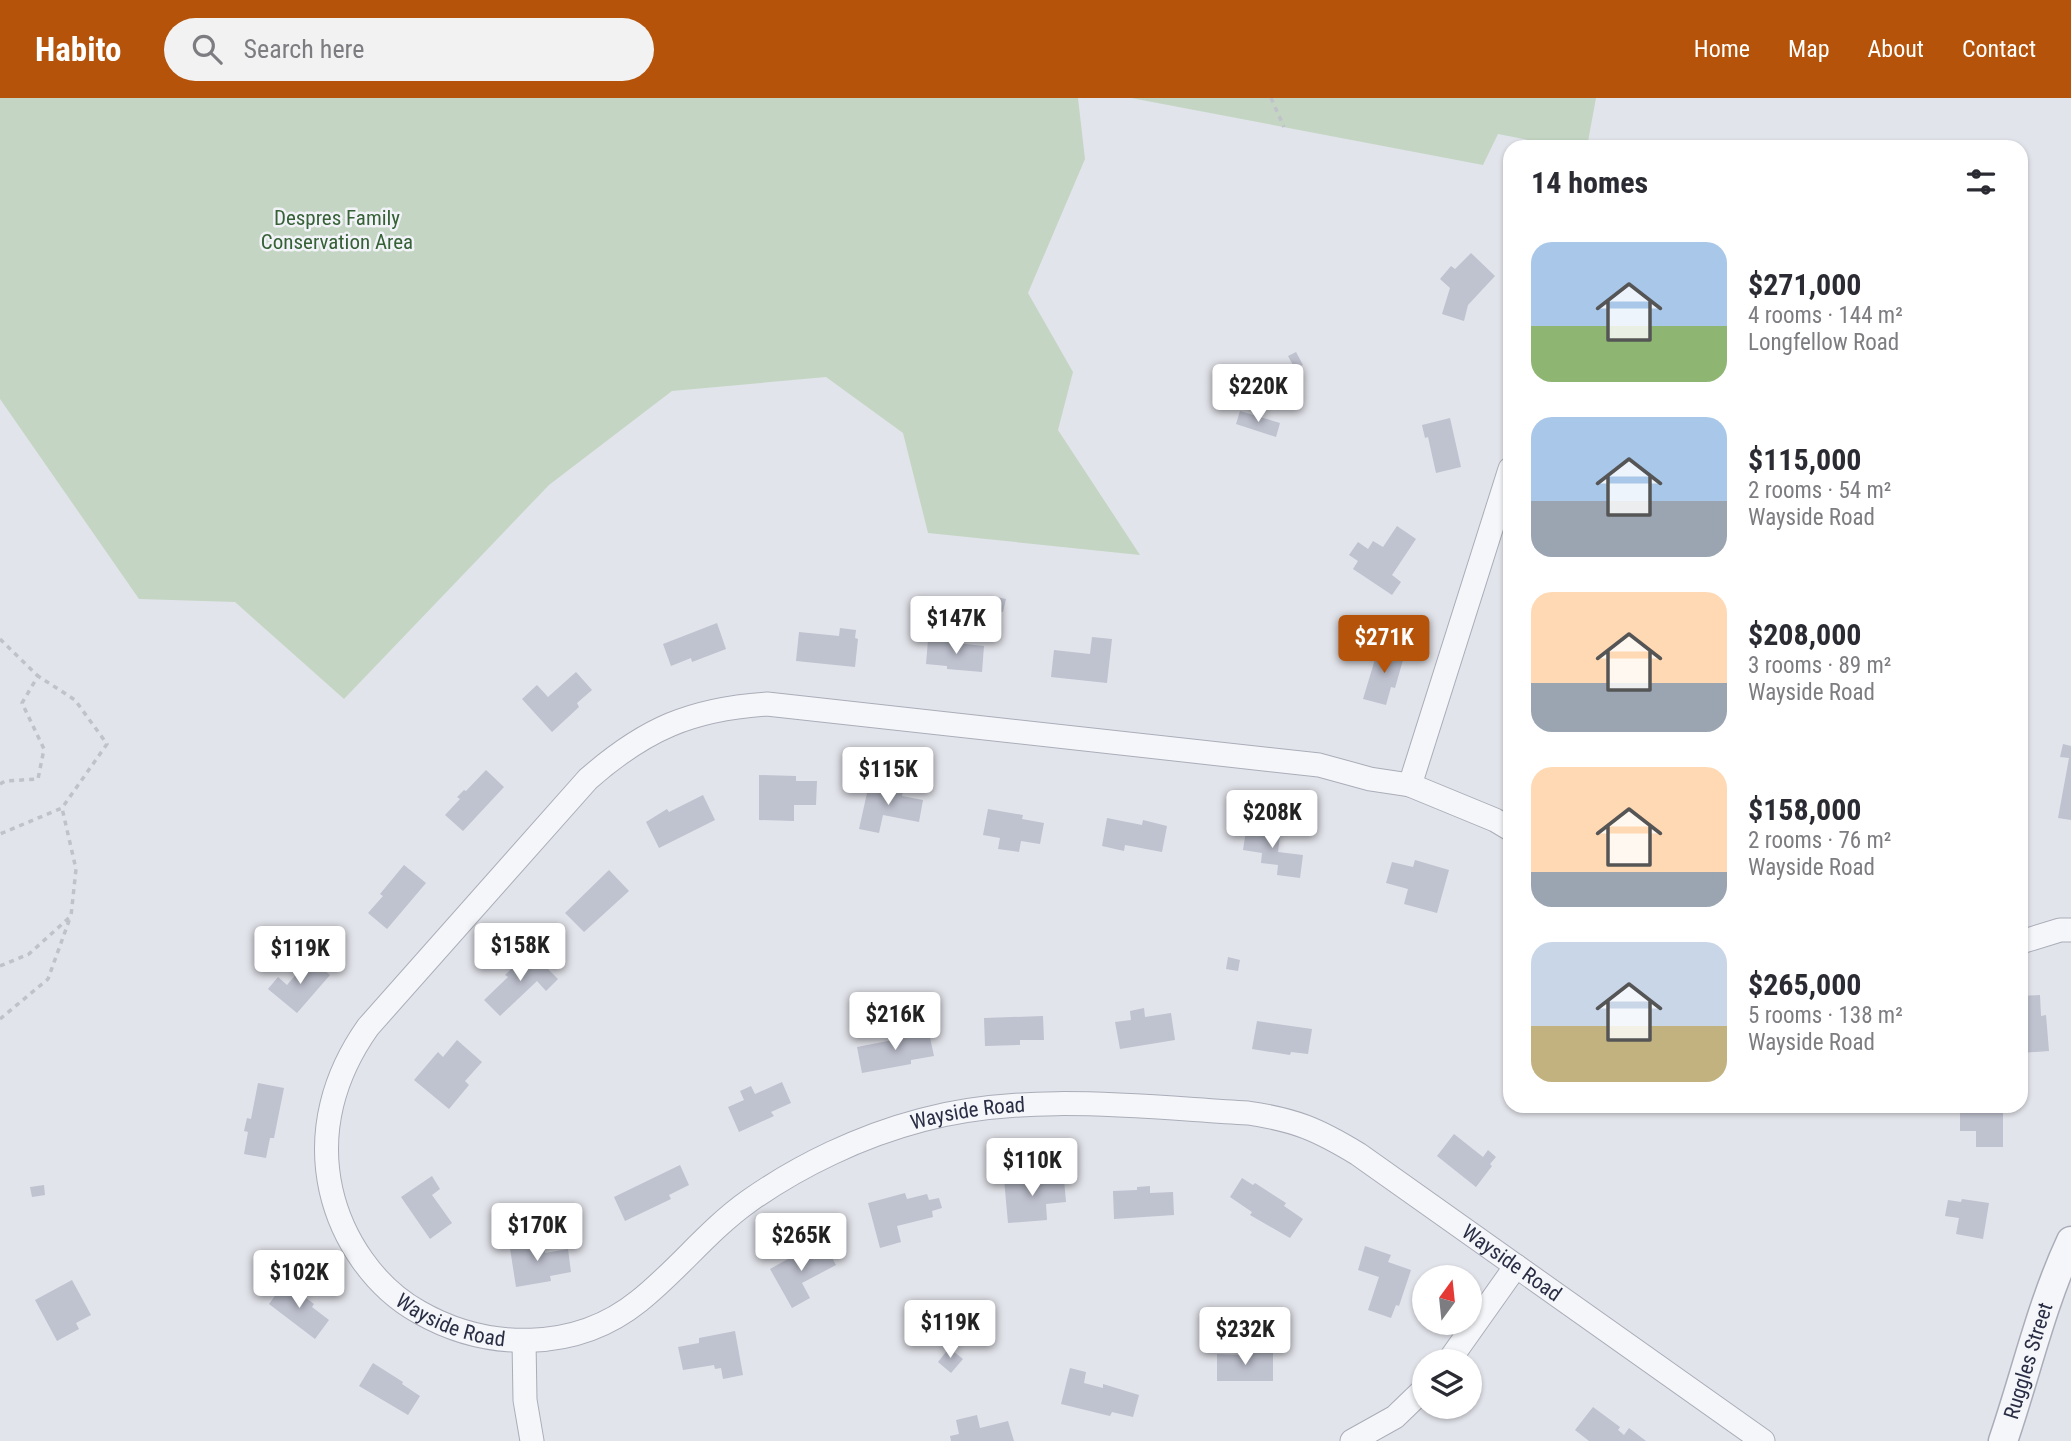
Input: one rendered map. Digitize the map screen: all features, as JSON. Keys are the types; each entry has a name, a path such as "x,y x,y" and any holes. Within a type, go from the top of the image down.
{"street":[{"path":"1410,785 1503,491"},
{"name":"Wayside Road","path":"1503,825 1410,785 1370,779 1319,765 767,704 734,706 671,723 642,737 614,756 588,779 368,1027 353,1048 341,1073 330,1110 326,1150 328,1177 334,1202 350,1239 372,1272 390,1292 411,1308 459,1331 485,1338 524,1341 564,1336 614,1317 657,1286 747,1202 813,1163 885,1131 925,1119 1016,1106 1086,1105 1248,1113 1303,1124 1358,1154 1763,1441"},
{"path":"2028,940 2060,930 2071,930"},
{"name":"Ruggles Street","path":"2003,1441 2038,1325 2071,1241"},
{"path":"1457,1349 1516,1266"},
{"path":"524,1341 525,1400 533,1441"},
{"path":"1352,1441 1395,1417 1412,1401"}],"path":[{"path":"1271,98 1284,127"},
{"path":"0,639 37,676 75,700 107,744 62,808 0,834"},
{"path":"0,784 5,781 38,779 44,749 22,703 37,676"},
{"path":"0,1019 48,979 71,916 76,869 62,808"},
{"path":"0,965 29,954 71,916"}],"green space":[{"name":"Despres Family Conservation Area","path":"0,98 1078,98 1085,159 1028,293 1073,372 1058,430 1140,555 928,533 903,433 826,377 672,391 549,485 344,699 235,602 139,599 0,399"},
{"path":"1131,98 1596,98 1588,140 1528,140 1498,134 1483,165"}],"building":[{"path":"1471,253 1495,276 1468,305 1464,321 1442,314 1450,288 1440,279 1451,266 1455,269"},
{"path":"1296,352 1303,365 1295,369 1288,356"},
{"path":"1240,411 1280,423 1276,437 1236,424"},
{"path":"1450,418 1461,467 1436,473 1428,437 1425,438 1422,425"},
{"path":"1397,526 1416,539 1392,575 1401,582 1392,595 1353,569 1358,561 1349,555 1358,542 1368,549 1373,541 1383,547"},
{"path":"997,597 1006,599 1003,612 994,610"},
{"path":"717,623 726,649 692,662 691,658 671,666 663,644"},
{"path":"840,628 856,630 855,638 858,639 855,667 796,661 799,632 839,636"},
{"path":"1092,637 1112,639 1107,683 1051,677 1054,650 1090,654"},
{"path":"928,640 984,646 982,672 926,664"},
{"path":"1379,646 1405,653 1395,688 1391,687 1386,705 1363,699"},
{"path":"576,672 592,690 577,703 579,707 552,732 522,699 537,685 548,697"},
{"path":"2063,744 2071,746 2071,820 2058,818 2069,758 2060,757"},
{"path":"486,770 504,787 463,831 445,815 460,799 457,797"},
{"path":"759,775 796,776 796,781 817,781 816,805 794,805 794,821 759,820"},
{"path":"869,784 903,791 902,796 923,800 919,822 883,815 879,833 859,829"},
{"path":"703,795 715,820 659,848 646,822 667,809 669,812"},
{"path":"988,809 1023,815 1022,819 1044,823 1040,844 1021,841 1019,852 998,849 1000,838 983,835"},
{"path":"1107,818 1142,825 1143,820 1167,826 1162,852 1125,845 1124,851 1102,846"},
{"path":"1247,824 1281,828 1278,852 1303,855 1300,878 1277,875 1278,865 1261,863 1262,853 1243,850"},
{"path":"1415,860 1449,870 1437,913 1404,904 1408,889 1386,883 1392,862 1413,867"},
{"path":"404,865 426,883 387,929 368,913"},
{"path":"609,870 629,891 584,932 565,913"},
{"path":"530,951 558,979 546,991 537,981 500,1016 484,1000"},
{"path":"1228,957 1240,960 1238,971 1226,969"},
{"path":"310,958 330,975 297,1013 268,989 278,977 287,985"},
{"path":"2040,995 2041,1016 2046,1015 2049,1051 2028,1053 2028,996"},
{"path":"1144,1008 1145,1017 1171,1013 1175,1040 1120,1049 1115,1022 1131,1020 1130,1011"},
{"path":"1043,1016 1044,1040 1020,1040 1020,1045 985,1046 984,1018"},
{"path":"1257,1021 1312,1029 1308,1054 1291,1052 1290,1055 1252,1049"},
{"path":"929,1033 934,1056 911,1060 911,1064 862,1073 857,1047 893,1040 892,1036 906,1034 907,1037"},
{"path":"457,1040 482,1062 465,1081 469,1085 449,1109 414,1080 438,1052 443,1057"},
{"path":"782,1082 791,1103 771,1112 774,1116 739,1132 728,1107 744,1100 740,1091 751,1086 755,1094"},
{"path":"258,1083 284,1088 274,1138 270,1138 266,1158 244,1154 248,1132 244,1131 247,1118 251,1119"},
{"path":"1960,1113 2003,1113 2003,1147 1976,1147 1976,1131 1960,1131"},
{"path":"1454,1134 1483,1157 1488,1150 1496,1157 1476,1187 1437,1156"},
{"path":"680,1165 689,1185 669,1195 671,1199 625,1221 614,1197"},
{"path":"1041,1175 1042,1181 1064,1179 1066,1202 1046,1204 1047,1220 1008,1223 1004,1179"},
{"path":"432,1176 440,1189 432,1195 452,1223 430,1239 401,1197"},
{"path":"1242,1178 1286,1203 1284,1206 1303,1219 1290,1238 1250,1215 1252,1212 1230,1197"},
{"path":"44,1185 45,1195 32,1197 30,1187"},
{"path":"1150,1186 1150,1193 1173,1192 1174,1215 1114,1219 1113,1191 1137,1190 1137,1187"},
{"path":"905,1193 907,1199 927,1194 929,1200 939,1198 942,1208 932,1211 933,1217 897,1226 901,1242 880,1248 868,1203"},
{"path":"1962,1199 1989,1203 1983,1239 1956,1234 1959,1218 1945,1216 1948,1200 1961,1202"},
{"path":"529,1239 530,1245 544,1243 545,1253 568,1249 571,1272 550,1276 551,1281 516,1287 509,1242"},
{"path":"825,1245 836,1265 802,1283 810,1298 792,1308 770,1269 802,1251 805,1256"},
{"path":"1365,1246 1391,1255 1388,1262 1411,1270 1399,1306 1396,1305 1391,1318 1368,1310 1379,1277 1358,1270"},
{"path":"72,1280 91,1315 76,1323 79,1329 57,1341 35,1300"},
{"path":"285,1282 314,1304 312,1307 329,1320 315,1339 269,1304"},
{"path":"735,1331 743,1375 723,1379 721,1368 715,1369 714,1365 683,1370 678,1347 699,1343 699,1338"},
{"path":"949,1348 963,1359 951,1373 938,1362"},
{"path":"1246,1350 1273,1353 1273,1381 1217,1381 1217,1354 1246,1355"},
{"path":"373,1363 420,1396 408,1415 359,1386"},
{"path":"1070,1368 1086,1372 1084,1383 1103,1388 1103,1384 1139,1395 1133,1417 1112,1412 1110,1416 1061,1404"},
{"path":"1593,1407 1620,1427 1618,1430 1624,1435 1629,1428 1646,1441 1589,1441 1575,1430"},
{"path":"977,1415 980,1428 1008,1421 1014,1441 951,1441 950,1436 959,1434 956,1420"}]}
